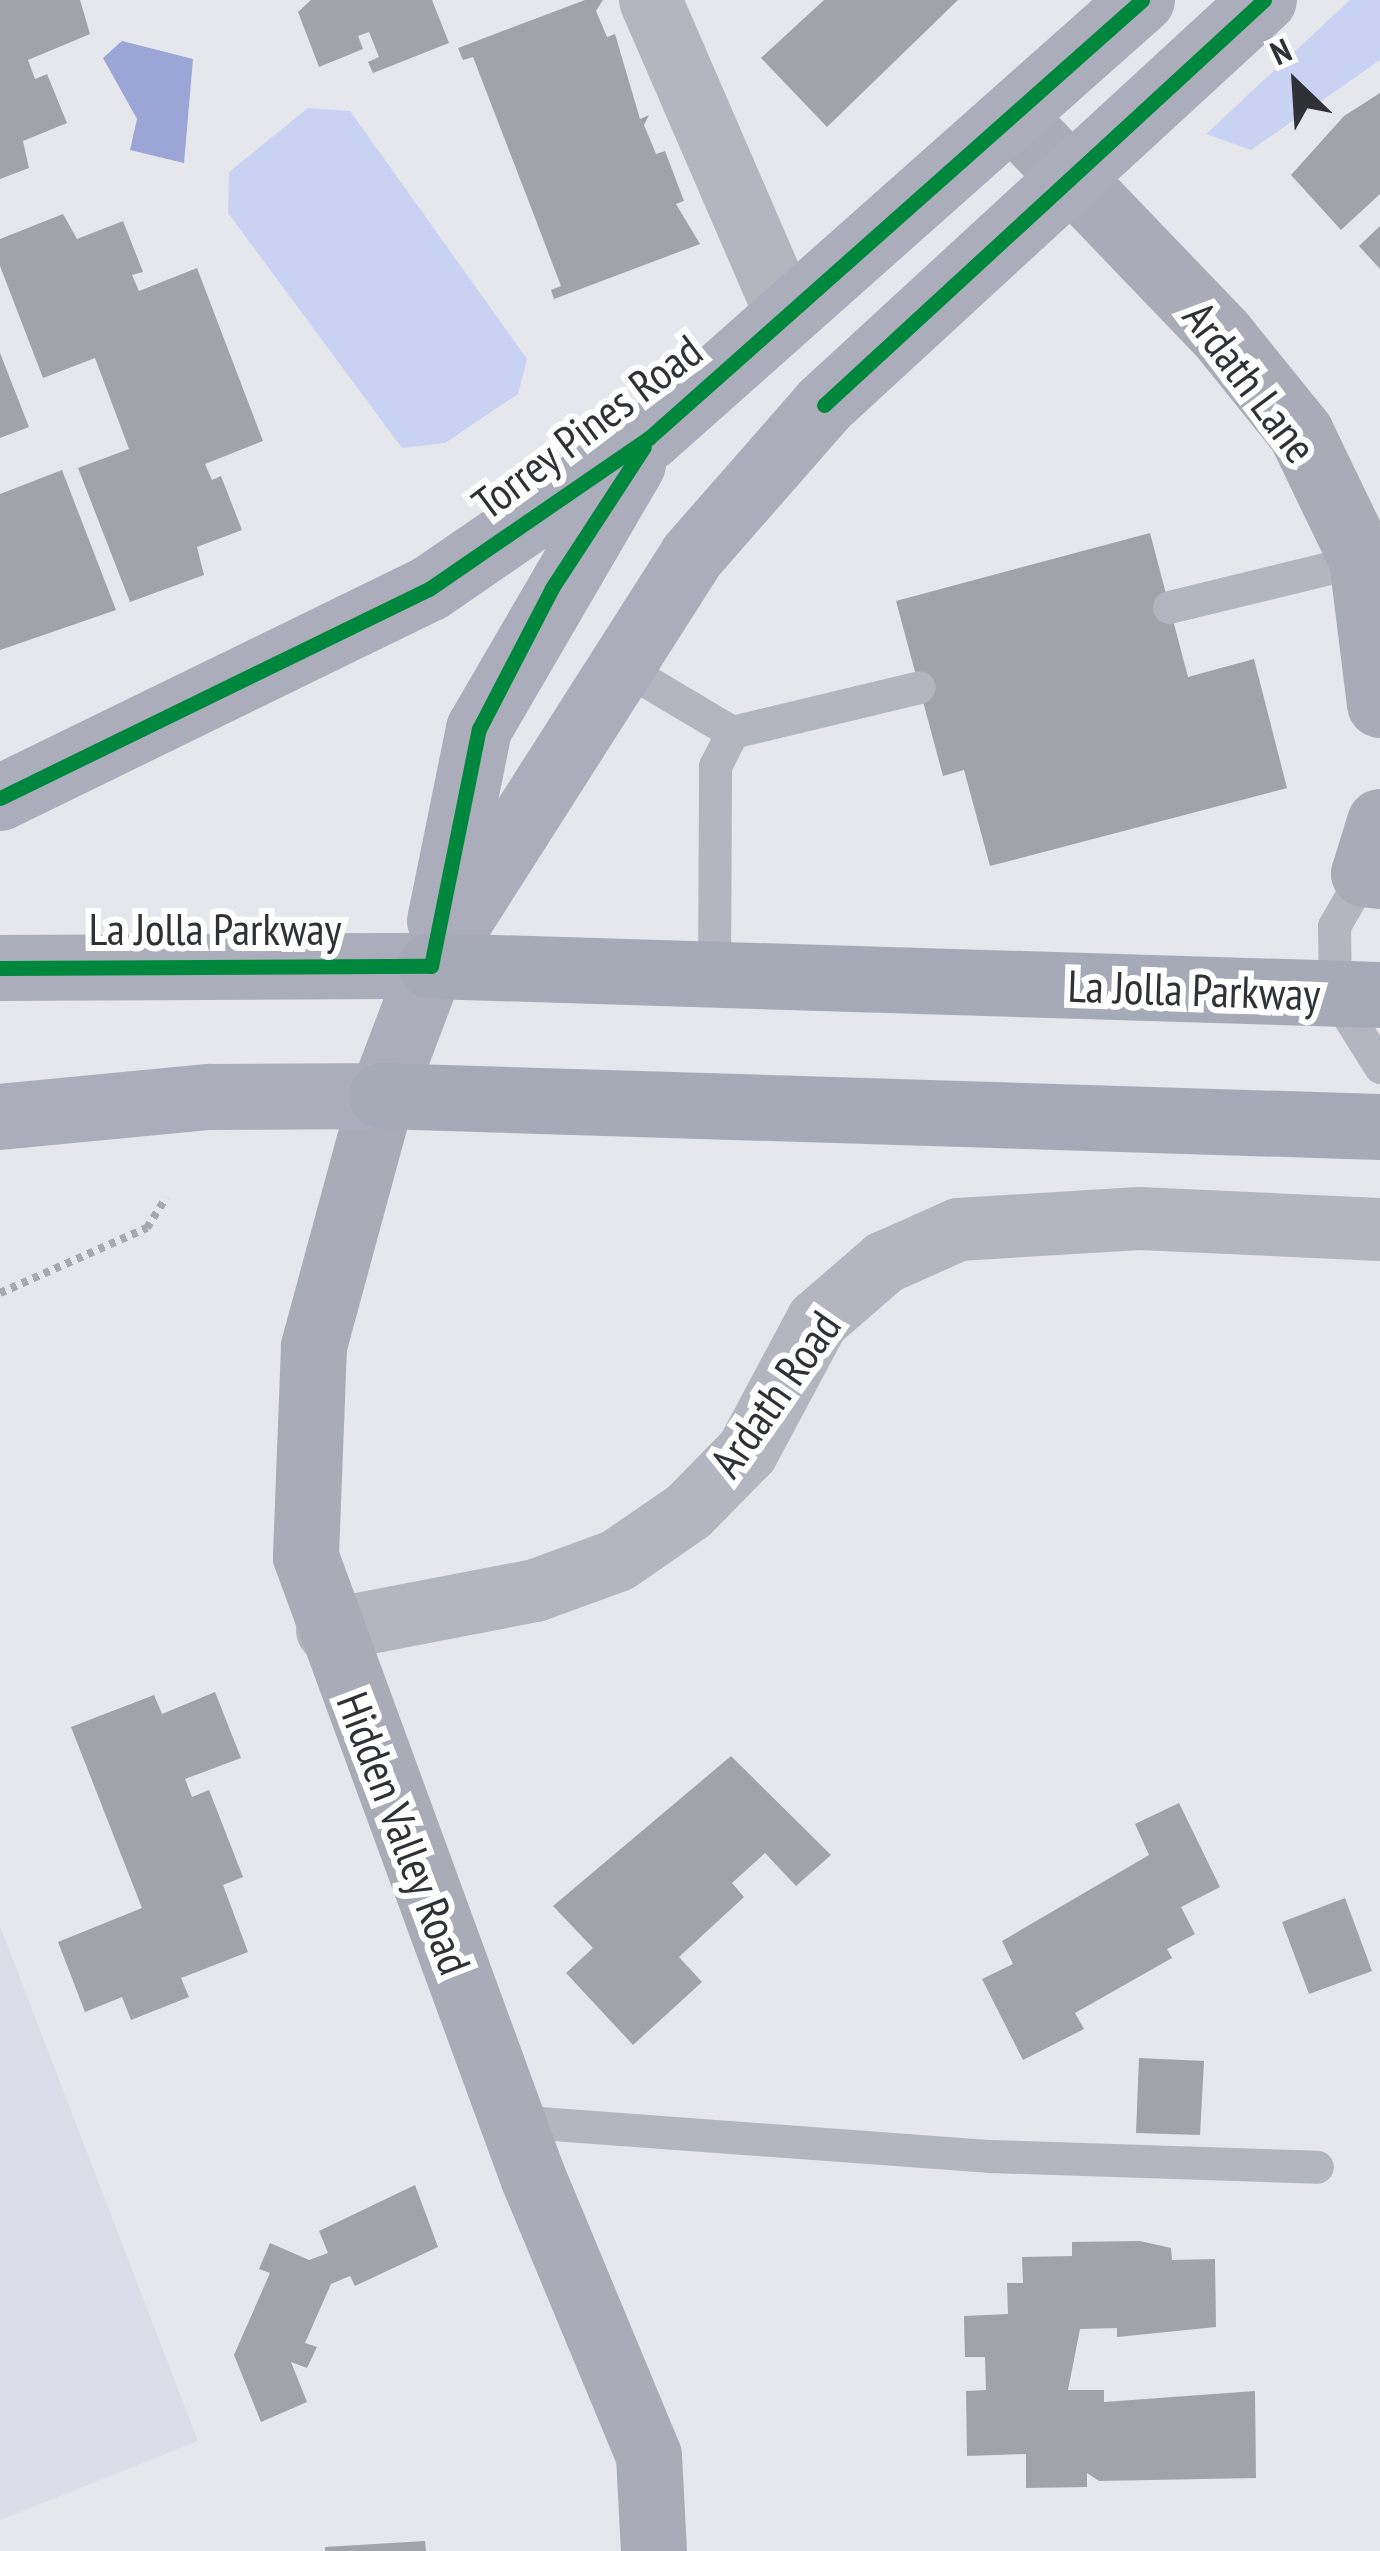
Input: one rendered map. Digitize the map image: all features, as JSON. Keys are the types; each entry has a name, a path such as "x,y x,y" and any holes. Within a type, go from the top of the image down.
{"highway":[{"name":"La Jolla Parkway","path":"431,966 1358,995"},
{"path":"382,1096 1380,1127"}],"main road":[{"name":"Torrey Pines Road","path":"0,798 430,589 650,437 1142,0"},
{"path":"431,966 692,556 824,405 1264,0"},
{"path":"0,1117 209,1097 382,1096 431,966 478,729 552,588 650,437"},
{"name":"La Jolla Parkway","path":"0,968 431,966"}],"street":[{"path":"650,0 786,314"},
{"name":"Ardath Lane","path":"1012,116 1301,434 1362,560 1380,706"},
{"name":"Hidden Valley Road","path":"382,1096 314,1347 306,1557 327,1630 512,2121 649,2456 654,2551"},
{"name":"Ardath Road","path":"327,1630 535,1591 617,1560 688,1511 747,1451 817,1320 884,1262 958,1229 1138,1218 1380,1229"}],"lane":[{"path":"1168,607 1362,560"},
{"path":"619,665 732,732 920,687"},
{"path":"714,972 715,766 732,732"},
{"path":"1374,857 1334,926 1380,1067"},
{"path":"512,2121 991,2156 1317,2167"}],"path":[{"path":"0,1293 147,1228 166,1198"}],"shaded area":[{"path":"1350,0 1380,0 1380,60 1251,150 1206,134"},
{"path":"122,41 193,59 184,163 130,150 137,119 103,58"},
{"path":"308,108 350,111 527,359 518,394 445,443 402,448 228,213 229,172"},
{"path":"0,1926 198,2441 0,2520"}],"building":[{"path":"0,0 80,0 90,34 28,60 35,79 47,74 67,123 23,141 29,168 0,179"},
{"path":"311,0 432,0 449,43 373,73 368,62 379,57 369,32 358,36 363,49 319,67 298,12"},
{"path":"585,0 603,0 596,11 607,37 615,34 640,119 649,115 644,125 656,154 665,151 684,201 676,204 700,244 554,299 551,290 561,286 527,197 473,57 463,60 458,48"},
{"path":"824,0 958,0 827,127 761,58"},
{"path":"1380,93 1380,194 1341,230 1291,175 1344,116"},
{"path":"63,214 77,239 123,221 143,272 132,275 139,291 197,268 263,441 205,464 212,480 221,476 242,530 197,547 204,575 130,602 78,468 129,449 95,358 43,378 0,266 0,239"},
{"path":"1380,226 1380,269 1359,246"},
{"path":"0,353 29,427 0,438"},
{"path":"62,470 116,610 0,650 0,494"},
{"path":"1150,533 1188,677 1254,659 1287,788 990,866 964,770 943,776 896,601"},
{"path":"215,1692 241,1758 185,1779 192,1797 209,1790 243,1877 223,1885 248,1952 181,1978 189,1997 131,2020 122,1997 85,2012 58,1942 142,1908 71,1727 154,1695 162,1714"},
{"path":"731,1756 831,1855 796,1886 765,1853 732,1883 744,1897 679,1957 702,1982 633,2045 566,1973 593,1948 553,1906"},
{"path":"1179,1803 1220,1887 1181,1907 1195,1934 1167,1949 1172,1958 1075,2013 1084,2029 1023,2060 982,1979 1013,1964 1002,1941 1149,1855 1135,1824"},
{"path":"1345,1898 1372,1971 1309,1994 1282,1922"},
{"path":"1139,2058 1204,2061 1200,2135 1136,2133"},
{"path":"415,2185 438,2247 355,2286 350,2276 331,2284 305,2343 317,2347 307,2368 291,2362 307,2402 261,2422 234,2355 270,2273 259,2269 270,2243 309,2260 328,2253 319,2231"},
{"path":"1140,2241 1171,2248 1172,2260 1215,2259 1216,2327 1117,2337 1117,2328 1080,2329 1068,2390 1104,2390 1104,2402 1255,2391 1256,2478 1099,2481 1087,2473 1087,2487 1026,2488 1026,2454 967,2456 966,2391 986,2390 985,2357 965,2357 964,2316 1008,2314 1007,2283 1023,2283 1022,2257 1072,2256 1072,2242"},
{"path":"425,2541 426,2551 325,2551 325,2547"}],"cycle path":[{"path":"0,798 429,589 650,437 1142,0"},
{"path":"824,405 1264,0"},
{"path":"0,968 431,966 479,729 552,588 644,447"}]}
